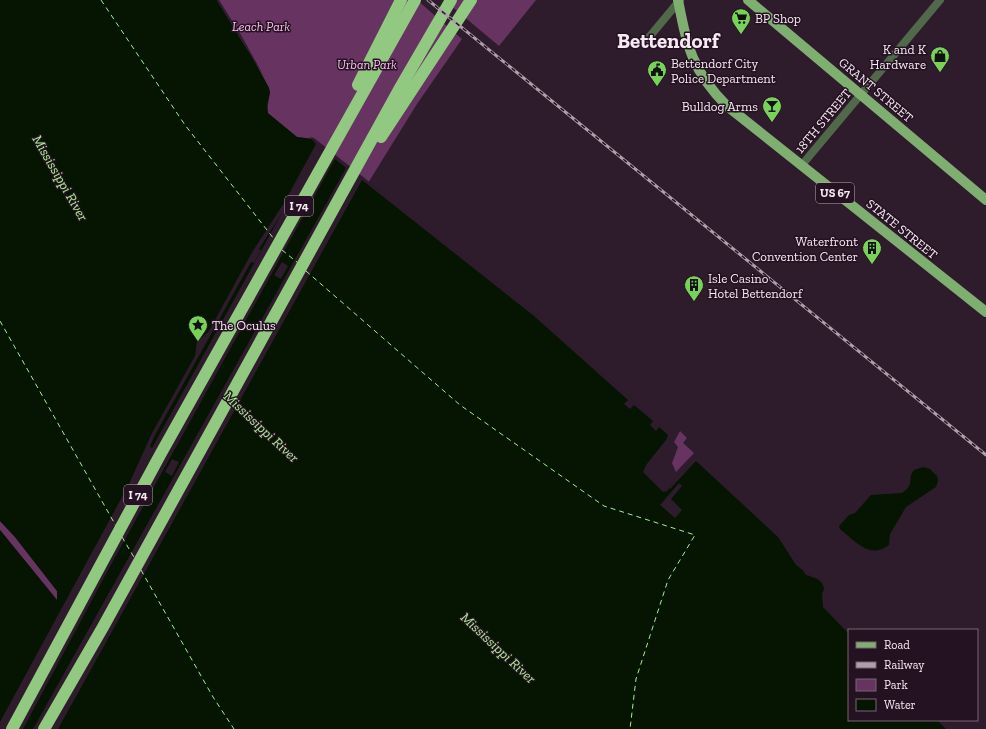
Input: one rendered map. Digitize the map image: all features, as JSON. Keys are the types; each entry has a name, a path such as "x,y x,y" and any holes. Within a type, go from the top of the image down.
{"highway":[{"path":"332,148 347,107 401,0"},
{"name":"I 74","path":"12,729 160,455 414,0"},
{"name":"I 74","path":"44,729 451,0"},
{"path":"358,166 394,119 471,0"}],"main road":[{"name":"GRANT STREET","path":"748,0 986,200"},
{"name":"STATE STREET","path":"679,1 686,40 694,63 707,84 726,106 986,312"}],"street":[{"name":"18TH STREET","path":"801,166 940,0"},
{"path":"646,41 679,1"}],"green space":[{"name":"Urban Park","path":"210,0 417,0 462,39 417,104 368,183 313,139 297,137 267,113 270,94 269,88 250,53"},
{"path":"444,0 536,0 499,46"},
{"path":"680,431 687,438 683,443 694,453 676,472 672,463 678,447 674,442"},
{"path":"0,521 15,537 57,591 57,600 0,530"}],"water":[{"name":"Mississippi River","path":"0,0 217,0 269,88 270,93 267,104 268,113 297,137 313,139 535,315 669,434 668,445 645,473 666,492 697,458 781,537 806,575 820,581 823,584 827,609 848,631 848,721 938,721 946,729 0,729 0,530 57,600 57,591 15,537 0,521"},
{"path":"923,467 930,469 937,476 938,481 936,487 906,507 890,534 889,545 875,551 869,550 857,543 840,529 839,526 849,515 855,513 871,495 902,493 910,484 911,475 914,470"}],"pier":[{"path":"217,0 219,0 241,35 265,78"},
{"path":"310,137 314,138 536,314 671,434 670,446 648,473 667,490 663,492 643,472 646,465 666,440 668,435 659,427 656,431 650,425 653,421 634,405 630,409 624,404 628,400 534,316 362,180 58,729 33,729 346,168 335,159 107,572 23,729 0,729 0,722 128,486 152,433 195,356 197,342 209,331 251,254 284,203 316,144","holes":["282,213 152,448 150,446 155,435 251,262 254,263 261,250 259,249"]},
{"path":"282,262 288,266 281,279 274,275"},
{"path":"695,456 698,456 782,535 807,573 812,574 814,577 813,578 796,565 778,537 696,461 670,489 668,487"},
{"path":"172,459 179,462 172,476 165,472"},
{"path":"679,483 682,486 671,499 682,510 675,518 660,505"},
{"path":"825,588 827,591 828,608 849,629 848,633 823,607 822,593"}],"ferry route":[{"path":"101,0 185,125 274,239"},
{"path":"282,250 298,263"},
{"path":"306,271 460,405 604,506 695,535 668,580 636,679 630,729"},
{"path":"0,321 116,526"},
{"path":"122,537 135,559"},
{"path":"141,570 213,697 234,729"}],"railway":[{"path":"428,0 986,455"}],"place":[{"name":"BP Shop","path":"741,35"},
{"name":"K and K Hardware","path":"940,73"},
{"name":"Bettendorf City Police Department","path":"657,87"},
{"name":"Bulldog Arms","path":"772,123"},
{"name":"Waterfront Convention Center","path":"872,265"},
{"name":"Isle Casino Hotel Bettendorf","path":"694,302"},
{"name":"The Oculus","path":"198,342"}],"district":[{"name":"Bettendorf","path":"668,40"}],"park label":[{"name":"Leach Park","path":"261,26"}]}
